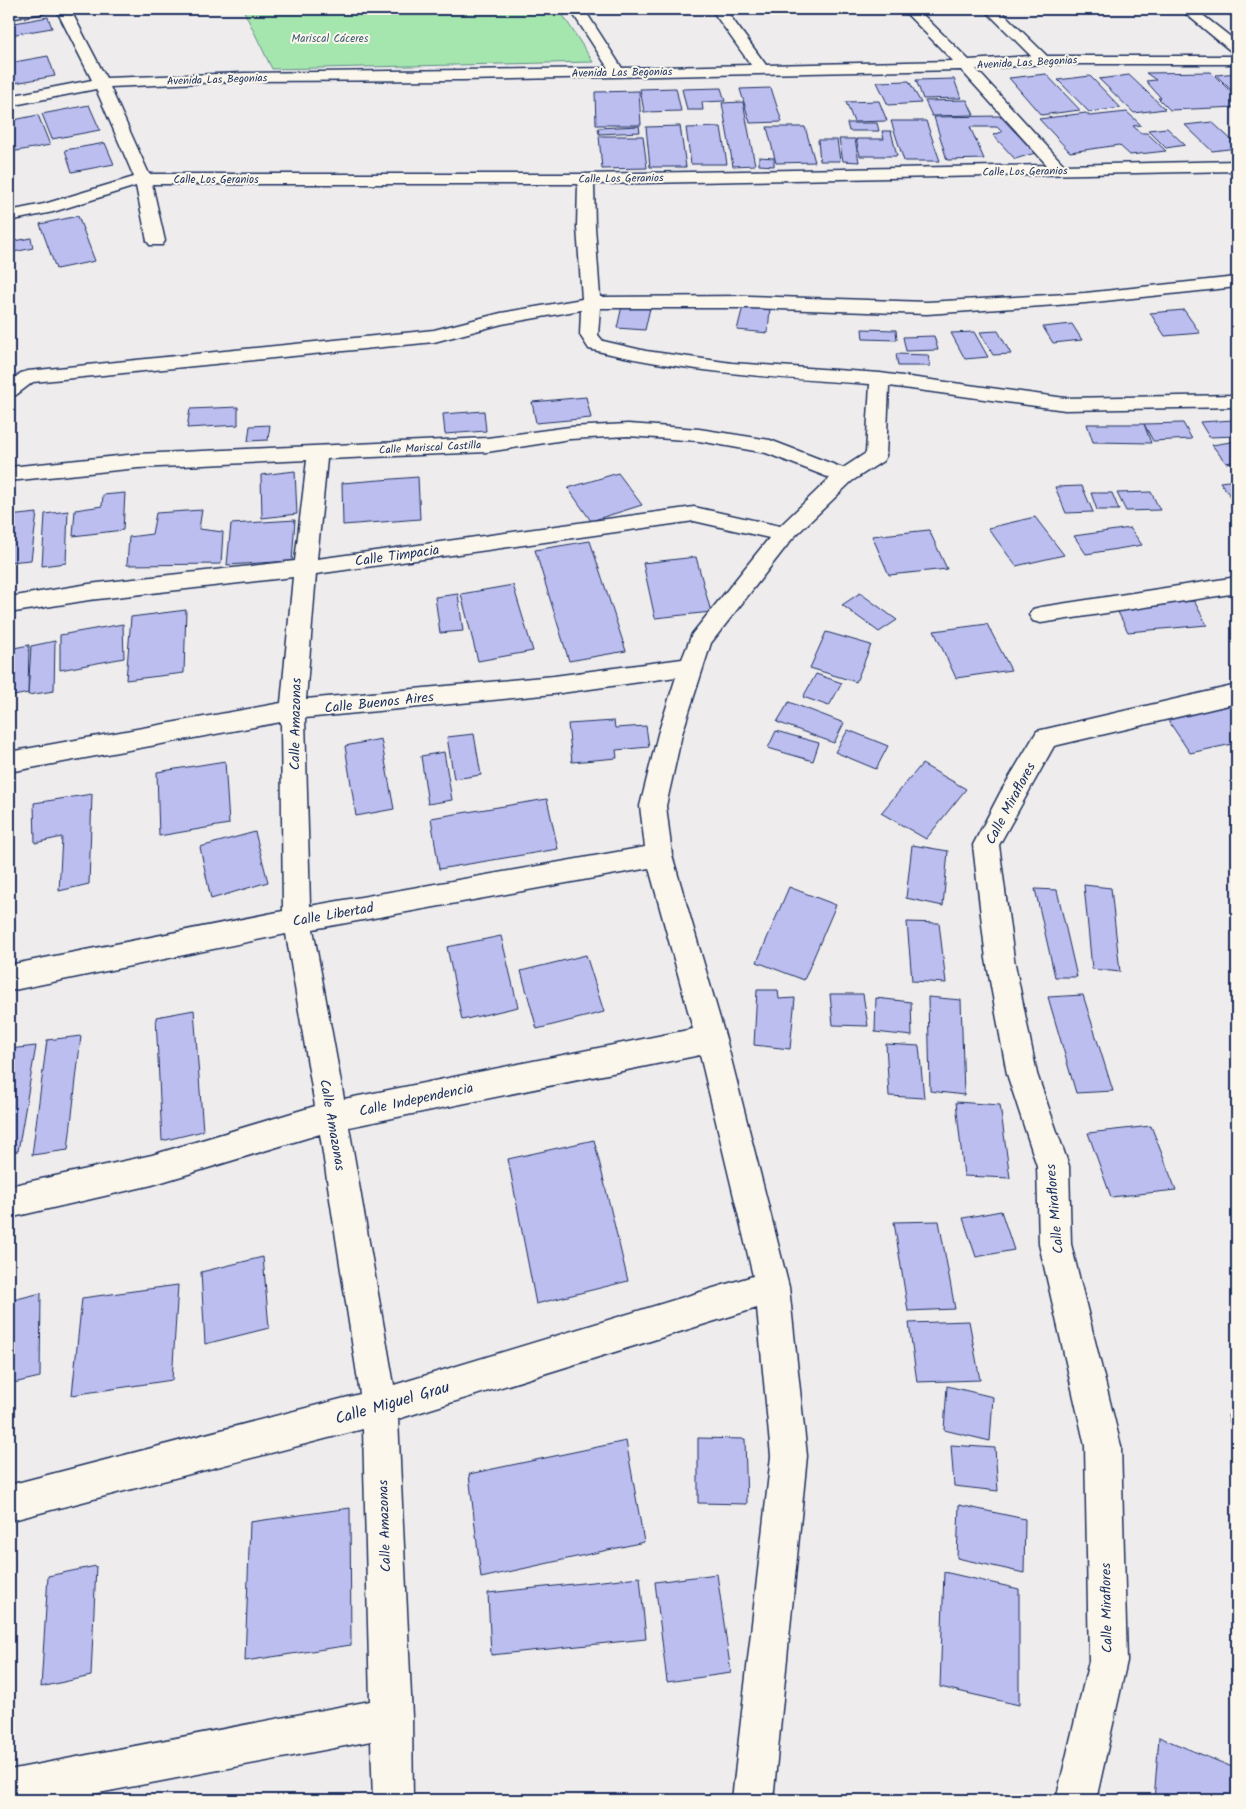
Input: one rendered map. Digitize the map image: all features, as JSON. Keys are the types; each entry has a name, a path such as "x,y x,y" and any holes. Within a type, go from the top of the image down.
{"street":[{"path":"9,15 44,9"},
{"path":"63,9 101,83 143,179 156,240"},
{"path":"577,9 618,72"},
{"path":"718,9 761,69"},
{"path":"909,9 965,66 1060,170"},
{"path":"991,9 1043,60"},
{"path":"1187,9 1237,49"},
{"name":"Avenida Las Begonias","path":"9,101 101,83 244,77 462,76 965,66 1043,60 1237,60"},
{"name":"Calle Los Geranios","path":"9,216 47,208 143,179 586,179 1237,166"},
{"path":"586,179 586,227 591,303 588,335 596,345 646,357 732,370 880,379 1066,404 1237,401"},
{"path":"9,391 28,377 271,354 434,336 501,319 591,303 749,302 927,308 1085,298 1237,282"},
{"path":"753,1800 789,1456 772,1287 711,1039 658,855 653,806 670,734 700,640 784,534 845,476 876,456 880,379"},
{"name":"Calle Mariscal Castilla","path":"9,474 138,461 318,451 487,445 570,433 628,430 699,435 770,447 845,476"},
{"name":"Calle Amazonas","path":"318,451 305,568 293,710 297,920 332,1116 380,1407 392,1717 393,1800"},
{"name":"Calle Timpacia","path":"9,605 89,592 305,568 694,514 784,534"},
{"path":"1041,615 1237,585"},
{"name":"Calle Buenos Aires","path":"9,762 293,710 554,684 692,666"},
{"name":"Calle Miraflores","path":"1076,1800 1108,1661 1103,1446 1055,1244 1053,1166 1022,1074 1000,959 986,845 1046,738 1237,694"},
{"name":"Calle Libertad","path":"9,978 297,920 658,855"},
{"name":"Calle Independencia","path":"9,1202 152,1170 332,1116 711,1039"},
{"name":"Calle Miguel Grau","path":"9,1502 380,1407 772,1287"},
{"path":"9,1790 392,1717"}],"green space":[{"name":"Mariscal Cáceres","path":"243,9 559,9 593,62 272,69"}],"building":[{"path":"1221,9 1237,9 1237,14 1229,15"},
{"path":"48,17 52,28 10,35 9,24"},
{"path":"48,56 55,76 9,84 9,63"},
{"path":"1211,72 1237,98 1237,107 1170,110 1158,98 1161,98 1146,81 1156,80 1146,73"},
{"path":"1237,73 1237,96 1216,75"},
{"path":"1046,74 1080,110 1041,115 1009,78"},
{"path":"1129,75 1165,109 1134,113 1099,79"},
{"path":"1090,76 1121,108 1089,112 1058,80"},
{"path":"954,79 961,98 923,99 916,80"},
{"path":"909,81 921,103 888,105 877,82"},
{"path":"676,88 681,111 644,112 640,89"},
{"path":"721,88 725,101 702,102 703,110 687,110 682,89"},
{"path":"771,88 782,122 750,123 740,89"},
{"path":"639,91 641,125 596,125 595,92"},
{"path":"967,100 974,115 932,116 925,101"},
{"path":"879,101 887,121 854,122 846,102"},
{"path":"743,102 755,165 733,166 722,103"},
{"path":"89,105 100,130 52,139 42,114"},
{"path":"1127,112 1141,125 1133,126 1141,133 1147,133 1166,151 1130,155 1119,145 1070,152 1039,119 1086,113 1090,116"},
{"path":"38,115 50,145 11,152 9,121"},
{"path":"1000,116 1035,153 1015,159 993,135 1002,132 997,127 970,127 984,159 947,160 934,117"},
{"path":"891,121 926,121 940,161 904,161"},
{"path":"1212,122 1237,145 1237,148 1212,151 1185,125"},
{"path":"847,123 877,123 879,131 849,131"},
{"path":"639,126 640,132 599,134 598,128"},
{"path":"680,126 686,167 650,167 646,127"},
{"path":"721,127 727,164 691,164 686,128"},
{"path":"767,127 805,127 815,162 776,163"},
{"path":"1167,128 1185,145 1166,148 1148,130"},
{"path":"882,131 891,131 897,156 860,156 856,139 884,139"},
{"path":"599,136 643,136 647,168 602,169"},
{"path":"839,139 855,139 859,162 843,161"},
{"path":"818,140 837,140 840,161 820,161"},
{"path":"105,143 114,164 72,172 65,150"},
{"path":"759,157 774,158 774,166 759,165"},
{"path":"78,216 95,261 56,269 40,224"},
{"path":"31,238 33,248 9,253 9,242"},
{"path":"622,306 650,308 645,330 617,328"},
{"path":"743,306 770,307 768,333 737,330"},
{"path":"1184,310 1200,333 1165,336 1150,313"},
{"path":"1072,324 1082,340 1053,343 1043,327"},
{"path":"862,329 896,330 897,340 863,339"},
{"path":"998,331 1011,354 993,355 980,332"},
{"path":"974,332 988,357 965,359 951,333"},
{"path":"934,336 938,350 906,351 903,337"},
{"path":"896,354 928,355 930,366 898,366"},
{"path":"586,397 591,418 536,423 532,402"},
{"path":"238,407 238,425 187,428 190,409"},
{"path":"484,411 486,431 445,434 443,414"},
{"path":"1234,420 1237,426 1237,436 1209,437 1200,422"},
{"path":"1183,423 1192,439 1153,441 1144,424"},
{"path":"1087,424 1144,424 1151,443 1093,442"},
{"path":"270,425 268,440 248,441 250,426"},
{"path":"1237,441 1237,461 1226,463 1212,445"},
{"path":"295,471 297,514 262,518 261,475"},
{"path":"618,473 642,505 591,521 568,488"},
{"path":"418,477 420,519 343,525 342,483"},
{"path":"1237,480 1237,505 1220,482"},
{"path":"1082,486 1093,512 1066,513 1055,487"},
{"path":"1151,492 1160,510 1126,511 1117,493"},
{"path":"125,493 123,530 73,536 75,510 102,506 103,495"},
{"path":"1091,493 1112,493 1119,510 1097,510"},
{"path":"202,510 199,529 223,532 221,564 127,565 129,537 152,534 156,513"},
{"path":"68,511 66,563 42,566 45,514"},
{"path":"37,513 31,560 9,562 9,516"},
{"path":"1035,517 1064,555 1016,566 988,528"},
{"path":"295,520 292,561 227,565 231,524"},
{"path":"1130,528 1142,545 1086,554 1074,536"},
{"path":"929,530 947,569 889,575 872,536"},
{"path":"590,541 626,651 569,661 535,550"},
{"path":"696,557 711,612 655,618 643,563"},
{"path":"513,585 533,651 478,661 461,594"},
{"path":"860,593 897,620 879,632 842,605"},
{"path":"458,594 463,631 440,633 435,597"},
{"path":"1194,601 1207,625 1128,632 1116,608"},
{"path":"186,610 184,673 126,680 131,617"},
{"path":"123,624 124,658 60,670 60,635"},
{"path":"987,624 1011,670 956,678 934,631"},
{"path":"826,632 871,645 856,682 810,668"},
{"path":"55,641 54,691 28,695 31,646"},
{"path":"29,645 28,693 9,697 9,649"},
{"path":"816,674 842,683 829,706 803,697"},
{"path":"789,702 844,723 834,743 777,722"},
{"path":"1235,705 1237,708 1237,743 1190,753 1166,717"},
{"path":"614,721 615,728 646,726 649,747 616,750 617,758 572,762 568,724"},
{"path":"848,730 888,746 876,769 835,752"},
{"path":"776,731 819,743 813,761 768,748"},
{"path":"474,734 481,775 454,779 447,737"},
{"path":"381,739 394,809 356,816 345,746"},
{"path":"444,752 452,800 428,804 421,756"},
{"path":"225,761 229,824 159,836 157,772"},
{"path":"922,764 966,789 926,839 881,813"},
{"path":"92,794 89,884 59,891 62,837 35,843 34,803"},
{"path":"547,799 558,849 439,869 431,818"},
{"path":"255,832 268,882 211,899 200,847"},
{"path":"912,845 948,851 943,906 906,898"},
{"path":"1084,885 1111,888 1120,972 1092,969"},
{"path":"789,887 836,905 804,980 757,962"},
{"path":"1035,889 1057,890 1077,977 1055,977"},
{"path":"907,922 939,923 946,983 912,981"},
{"path":"501,936 518,1007 462,1020 447,947"},
{"path":"586,955 604,1012 537,1029 521,971"},
{"path":"757,990 778,990 779,999 795,998 790,1049 754,1045"},
{"path":"830,994 863,994 868,1026 833,1025"},
{"path":"1083,995 1113,1091 1076,1093 1048,997"},
{"path":"928,997 961,1000 964,1095 930,1091"},
{"path":"876,998 911,1002 912,1036 875,1032"},
{"path":"194,1010 203,1131 162,1141 156,1017"},
{"path":"81,1036 68,1150 32,1155 47,1040"},
{"path":"886,1044 919,1046 924,1098 889,1096"},
{"path":"36,1046 18,1151 9,1152 9,1049"},
{"path":"956,1102 1000,1105 1010,1178 964,1176"},
{"path":"1151,1126 1176,1190 1111,1197 1088,1133"},
{"path":"594,1140 628,1281 536,1304 508,1159"},
{"path":"1001,1211 1014,1250 976,1257 963,1218"},
{"path":"939,1221 955,1309 908,1311 894,1222"},
{"path":"263,1257 269,1328 205,1344 201,1272"},
{"path":"178,1285 172,1380 72,1395 82,1298"},
{"path":"41,1293 40,1377 9,1384 9,1301"},
{"path":"969,1321 980,1380 917,1382 909,1323"},
{"path":"947,1386 993,1397 990,1441 944,1430"},
{"path":"1228,1415 1237,1415 1237,1449"},
{"path":"698,1438 745,1439 747,1504 698,1503"},
{"path":"626,1441 644,1542 481,1578 469,1474"},
{"path":"951,1445 995,1448 998,1491 954,1486"},
{"path":"959,1505 1025,1519 1024,1573 957,1558"},
{"path":"350,1508 351,1645 245,1661 250,1522"},
{"path":"96,1566 91,1676 41,1687 48,1576"},
{"path":"944,1572 1019,1589 1019,1705 940,1687"},
{"path":"717,1574 731,1673 667,1682 655,1582"},
{"path":"640,1577 646,1639 491,1655 488,1593"},
{"path":"1159,1737 1237,1769 1235,1800 1154,1800"}]}
